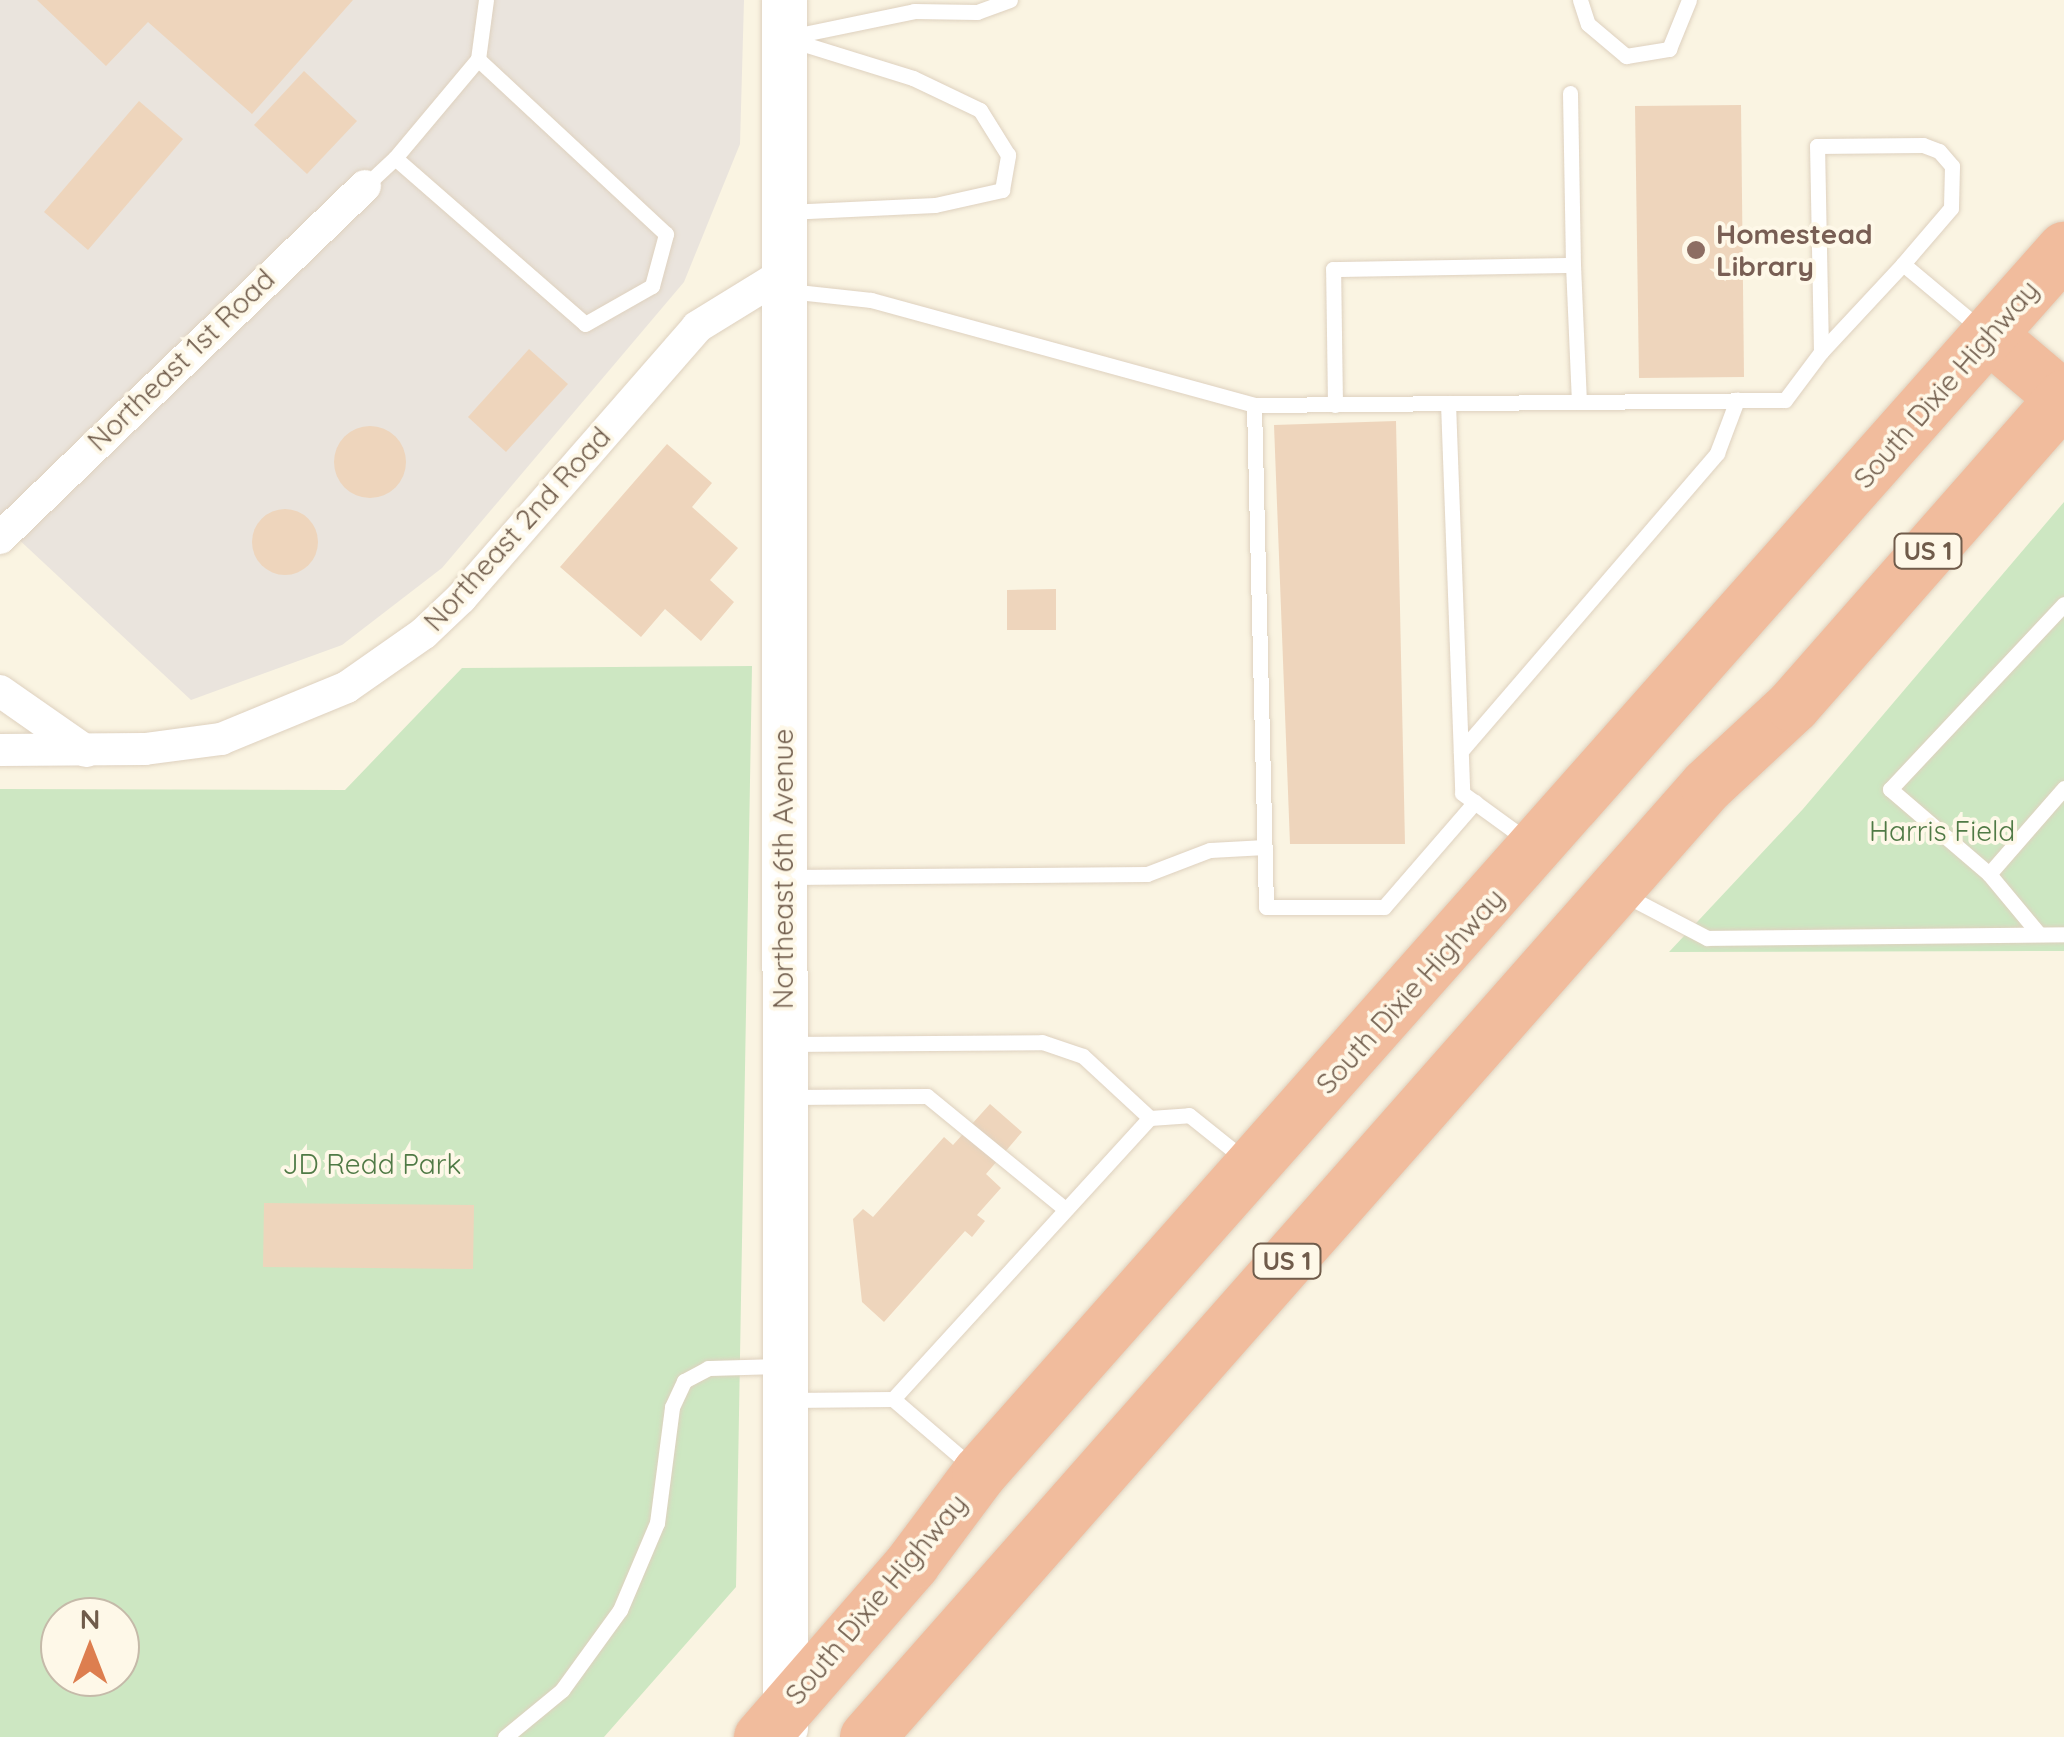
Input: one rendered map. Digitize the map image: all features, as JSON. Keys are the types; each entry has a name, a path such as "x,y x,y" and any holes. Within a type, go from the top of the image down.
{"highway":[{"name":"South Dixie Highway","path":"777,1727 980,1473 1538,847 2064,248"},
{"path":"1990,336 2064,398"},
{"name":"US 1","path":"866,1737 1708,785 1793,704 2064,398"}],"street":[{"name":"Northeast 6th Avenue","path":"777,1727 784,19"},
{"name":"Northeast 1st Road","path":"0,538 364,186"},
{"name":"Northeast 2nd Road","path":"0,750 182,746 255,730 384,665 460,598 696,327 783,282"},
{"path":"0,692 86,751"}],"lane":[{"path":"364,186 395,158 478,59 486,0"},
{"path":"784,19 914,11 976,12 1010,0"},
{"path":"1580,0 1588,24 1626,56 1669,50 1689,0"},
{"path":"784,19 980,110 1008,155 1002,190 935,205 784,212"},
{"path":"395,158 585,324 652,286 666,234 478,59"},
{"path":"1570,93 1578,402"},
{"path":"783,282 870,300 1254,405 1785,400 1821,352 1951,208 1952,166 1923,145 1817,146 1821,352"},
{"path":"1903,264 1990,336"},
{"path":"1335,405 1333,269 1573,265"},
{"path":"1461,751 1718,453 1737,400"},
{"path":"1448,404 1462,793 1538,847"},
{"path":"1254,405 1266,908 1384,908 1475,802"},
{"path":"2039,934 1988,874 1890,789 2064,604"},
{"path":"1988,874 2064,788"},
{"path":"782,877 1147,874 1210,850 1265,846"},
{"path":"1615,890 1708,938 2064,934"},
{"path":"782,1044 1042,1042 1083,1056 1150,1118"},
{"path":"782,1097 928,1096 1065,1209"},
{"path":"893,1399 1150,1118 1189,1114 1254,1167"},
{"path":"505,1737 592,1655 628,1594 658,1523 672,1407 684,1381 708,1368 893,1399 980,1473"}],"shaded area":[{"path":"0,0 744,0 740,144 684,282 442,568 342,645 191,700 0,522"}],"green space":[{"name":"Harris Field","path":"2064,502 2064,951 1669,952 1803,809"},
{"name":"JD Redd Park","path":"752,666 736,1587 604,1737 0,1737 0,789 345,790 462,668"}],"building":[{"path":"37,0 353,0 252,114 148,22 106,66"},
{"path":"304,71 357,121 307,174 254,125"},
{"path":"139,101 183,139 88,250 44,212"},
{"path":"1741,105 1744,377 1639,378 1635,106"},
{"path":"529,349 568,384 506,452 468,417"},
{"path":"1396,421 1405,844 1290,844 1274,425"},
{"path":"370,426 384,428 396,436 404,448 404,476 396,488 384,496 370,498 356,496 344,488 336,476 334,462 336,448 344,436 356,428"},
{"path":"667,444 712,483 692,507 738,548 710,580 734,602 701,641 665,609 641,637 560,567"},
{"path":"285,509 298,511 308,519 316,529 316,555 308,565 298,573 285,575 272,573 262,565 254,555 252,542 254,529 262,519 272,511"},
{"path":"1056,589 1056,630 1007,630 1007,590"},
{"path":"990,1104 1022,1132 986,1174 1001,1188 977,1215 985,1221 972,1237 965,1231 884,1322 862,1302 853,1219 863,1209 873,1217 944,1137 953,1145"},
{"path":"264,1203 474,1205 473,1269 263,1267"}],"place":[{"name":"Homestead Library","path":"1696,250"}]}
